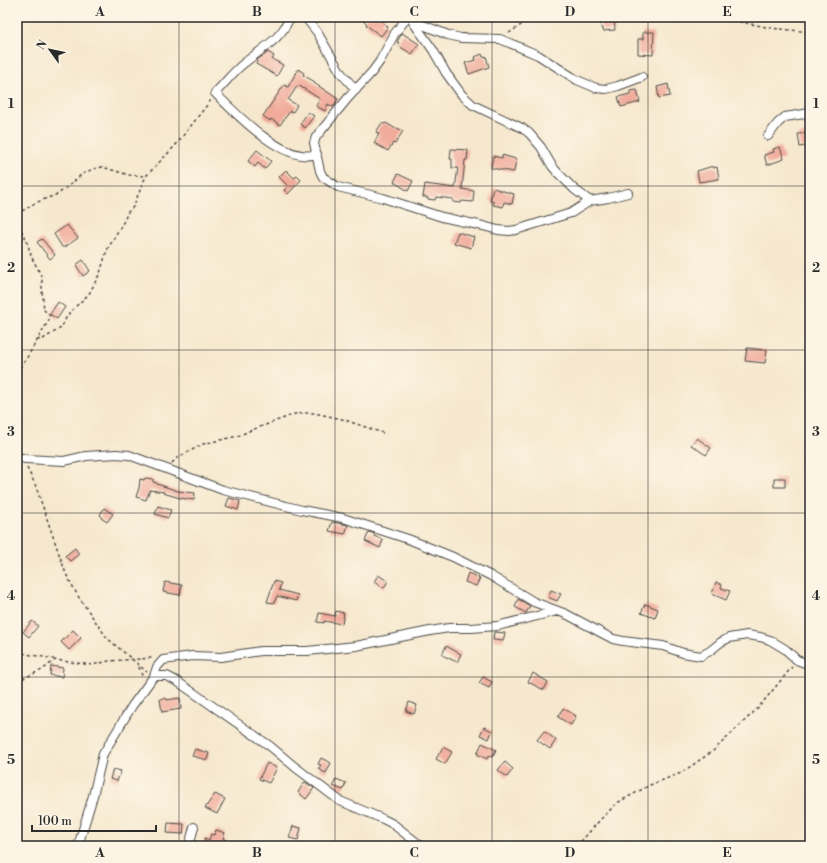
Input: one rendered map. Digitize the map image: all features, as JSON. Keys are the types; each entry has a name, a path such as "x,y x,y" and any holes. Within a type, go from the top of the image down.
{"street":[{"path":"290,17 284,30 274,42 242,65 215,93 262,136 272,143 300,156 311,156 317,154"},
{"path":"305,17 319,36 341,73 356,90"},
{"path":"407,19 395,33 380,61 372,72 316,137 314,143 319,167 323,177 338,187 383,198 442,217 498,230 509,231 563,216 571,213 590,201 628,193"},
{"path":"407,19 448,35 461,38 500,39 538,55 577,80 596,88 606,89 642,77"},
{"path":"407,19 433,50 446,73 467,100 473,105 522,128 529,133 542,147 552,166 558,173 574,189 590,201"},
{"path":"768,136 778,123 785,117 810,113"},
{"path":"17,457 64,461 79,457 121,454 136,457 223,490 302,510 343,518 408,539 453,557 491,576 534,602 566,614 605,636 623,642 663,646 683,653 701,656 729,638 760,636 785,649 797,660 810,665"},
{"path":"78,846 93,796 103,754 132,706 154,676 157,667 163,660 192,656 222,657 262,650 307,651 356,646 430,630 497,626 557,611"},
{"path":"154,676 168,676 178,682 270,746 294,767 340,801 383,818 421,846"},
{"path":"189,846 194,827"}],"path":[{"path":"500,39 533,17"},
{"path":"716,17 771,28 810,32"},
{"path":"37,340 47,337 61,328 67,316 89,294 100,274 107,250 127,213 133,207 146,176 179,140 215,93"},
{"path":"17,214 35,203 58,194 72,184 82,174 93,169 102,167 129,175 146,176"},
{"path":"17,226 26,239 32,258 42,277 44,310 50,316 50,320 25,361 17,371"},
{"path":"166,469 177,458 203,444 238,436 300,414 314,413 342,419 383,433"},
{"path":"17,457 29,471 35,484 66,574 78,596 107,638 123,652 134,659 139,666 154,676"},
{"path":"17,654 21,652 55,660 92,666 109,661 150,658 163,660"},
{"path":"17,681 42,670 55,660"},
{"path":"577,846 617,803 650,785 681,773 713,751 758,708 797,660"}],"building":[{"path":"367,17 386,17 382,22 388,27 381,36 366,25 367,24 364,21"},
{"path":"599,17 614,17 615,30 603,31"},
{"path":"643,32 654,32 653,55 638,54 638,39 643,39"},
{"path":"402,33 419,44 412,54 397,45"},
{"path":"268,52 274,56 272,59 283,65 277,76 256,64 258,59"},
{"path":"482,54 483,57 486,56 489,67 469,74 465,63 476,60 475,57"},
{"path":"298,69 304,73 303,75 338,99 333,107 328,104 325,111 316,106 320,99 298,85 288,100 297,105 293,112 290,111 280,125 271,119 270,121 263,116 284,85 288,87"},
{"path":"668,84 670,96 659,98 657,87"},
{"path":"637,90 640,102 621,107 618,97 630,94 630,91"},
{"path":"308,112 314,116 305,128 300,124"},
{"path":"382,123 386,123 403,131 395,144 393,143 388,151 374,143 379,134 376,132"},
{"path":"810,133 810,145 800,147 798,134"},
{"path":"780,147 784,159 767,165 764,155 774,152 773,149"},
{"path":"451,149 468,150 467,160 465,160 462,189 474,191 473,202 462,201 461,203 453,202 453,199 436,197 435,200 423,197 425,184 455,188 458,168 452,168 452,159 450,159"},
{"path":"257,150 271,161 265,169 258,163 255,167 248,161"},
{"path":"502,155 516,159 514,172 491,168 493,156 502,158"},
{"path":"713,166 713,168 717,167 719,179 699,182 697,171"},
{"path":"286,170 294,178 297,176 301,180 288,194 284,190 288,186 279,177"},
{"path":"398,174 413,181 408,191 394,182"},
{"path":"493,188 514,194 512,204 504,202 503,207 493,205 494,202 490,201"},
{"path":"67,225 78,238 65,247 62,247 54,234"},
{"path":"458,232 474,237 471,248 454,243"},
{"path":"42,239 55,255 50,259 37,242"},
{"path":"83,260 90,271 83,276 76,265"},
{"path":"58,302 65,307 57,319 50,314"},
{"path":"747,348 767,350 765,363 745,361"},
{"path":"697,438 711,448 706,455 691,445"},
{"path":"145,478 153,479 153,482 157,484 178,491 195,493 194,500 150,490 146,500 136,497 140,479 144,480"},
{"path":"774,478 785,478 785,487 774,487"},
{"path":"229,498 240,501 238,510 226,506"},
{"path":"158,506 171,510 168,518 155,514"},
{"path":"104,508 113,514 107,522 101,518 102,517 100,515"},
{"path":"332,522 348,525 345,534 329,531"},
{"path":"369,532 375,534 374,536 383,540 380,548 365,541"},
{"path":"75,548 79,554 70,561 65,556"},
{"path":"468,573 480,578 476,586 465,582"},
{"path":"378,575 388,581 384,588 374,582"},
{"path":"274,581 281,583 279,590 298,595 296,601 277,596 274,603 267,602"},
{"path":"165,582 182,585 180,595 163,592"},
{"path":"716,582 722,585 721,588 730,591 726,600 712,594"},
{"path":"551,590 561,594 557,601 548,597"},
{"path":"518,599 530,606 526,613 515,607"},
{"path":"645,604 658,609 655,618 641,613"},
{"path":"336,611 344,613 342,624 324,621 324,623 317,622 319,613 335,616"},
{"path":"32,621 38,626 29,637 23,632"},
{"path":"73,630 81,638 69,650 61,642"},
{"path":"494,632 505,633 503,641 493,640"},
{"path":"446,646 461,654 457,662 442,655"},
{"path":"51,666 63,668 62,677 50,675"},
{"path":"533,673 548,682 544,690 528,682"},
{"path":"483,677 492,682 489,688 479,683"},
{"path":"166,698 167,700 180,698 181,709 162,712 160,699"},
{"path":"409,702 417,705 414,714 406,711"},
{"path":"563,708 576,716 571,725 558,717"},
{"path":"484,727 492,731 489,739 480,735"},
{"path":"544,731 556,740 550,749 537,740"},
{"path":"482,743 496,750 492,757 489,756 487,759 477,754"},
{"path":"443,747 452,752 445,764 436,759"},
{"path":"195,749 209,753 207,760 192,756"},
{"path":"321,758 331,763 326,773 318,769 321,765 318,764"},
{"path":"505,762 513,769 507,777 498,770"},
{"path":"267,763 277,768 269,783 259,779"},
{"path":"113,769 121,771 117,781 110,779"},
{"path":"336,779 346,783 343,790 333,786"},
{"path":"305,782 314,788 306,799 298,792"},
{"path":"215,794 225,799 217,814 205,808"},
{"path":"168,823 184,824 183,834 167,833"},
{"path":"293,826 301,828 298,840 289,838"},
{"path":"216,830 225,833 223,839 226,840 225,846 203,845 205,838 209,840 211,834 214,835"}]}
